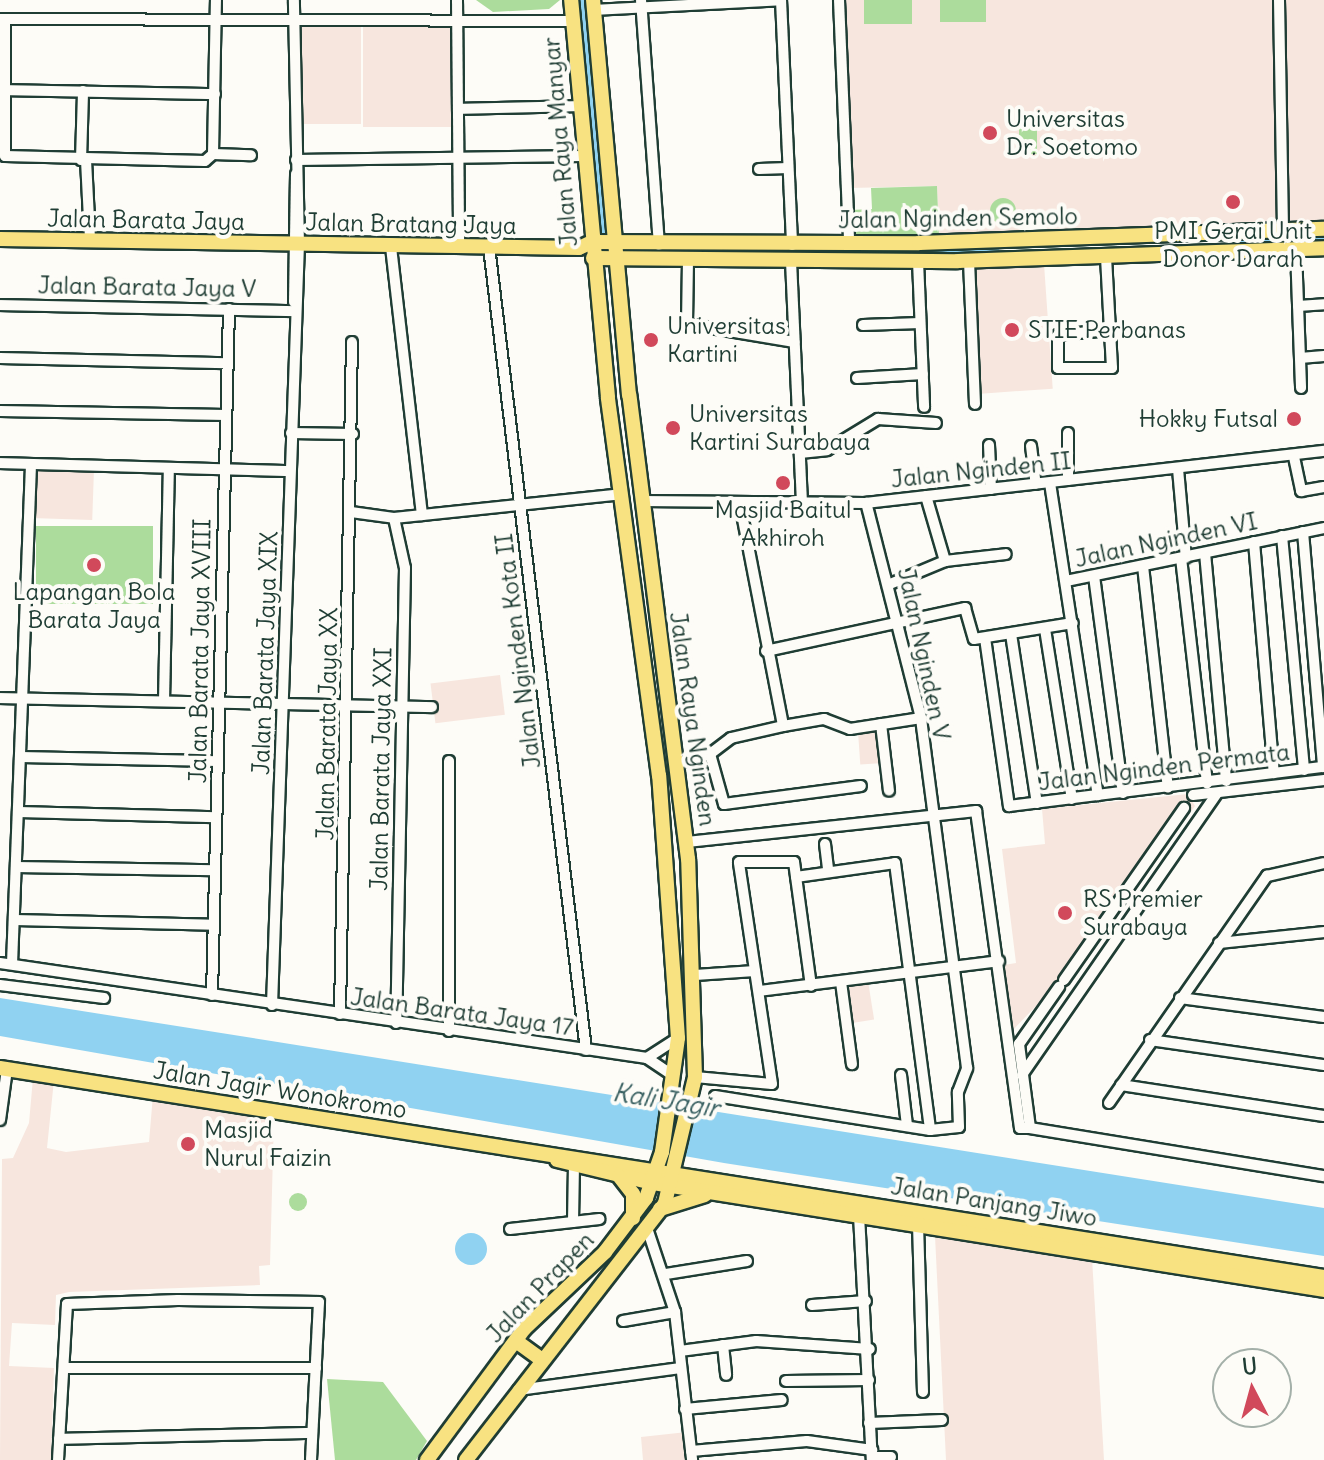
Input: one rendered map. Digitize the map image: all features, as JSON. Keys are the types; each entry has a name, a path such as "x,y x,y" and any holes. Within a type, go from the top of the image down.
{"main road":[{"name":"Jalan Raya Manyar","path":"571,0 578,106 590,128 582,156 606,248"},
{"name":"Jalan Raya Manyar","path":"593,5 590,128 606,248"},
{"name":"Jalan Nginden Semolo","path":"593,258 606,248 659,244 792,245 827,253 918,261 969,261 1074,248 1106,257 1283,231 1324,229"},
{"name":"Jalan Barata Jaya","path":"0,239 295,245"},
{"name":"Jalan Nginden Semolo","path":"606,248 688,260 791,264 849,243 1074,248 1198,245 1296,250 1324,248"},
{"name":"Jalan Bratang Jaya","path":"295,245 606,248"},
{"path":"593,258 606,248"},
{"name":"Jalan Raya Nginden","path":"606,248 629,395 687,842 695,975 695,1077 677,1172"},
{"name":"Jalan Raya Nginden","path":"593,258 608,397 651,705 678,1038 671,1098 656,1175"},
{"path":"608,397 629,395"},
{"path":"651,705 668,703"},
{"name":"Jalan Jagir Wonokromo","path":"3,1068 656,1175"},
{"name":"Jalan Jagir Wonokromo","path":"553,1157 574,1167 619,1176 656,1175"},
{"name":"Jalan Panjang Jiwo","path":"656,1175 677,1172 1146,1255 1324,1290"},
{"name":"Jalan Panjang Jiwo","path":"677,1172 729,1194 918,1224 1128,1252"},
{"name":"Jalan Prapen","path":"427,1460 529,1348 647,1228 660,1209 677,1172"},
{"name":"Jalan Prapen","path":"466,1460 518,1390 529,1348 633,1218 656,1175"},
{"path":"619,1176 633,1194 633,1218"},
{"path":"660,1209 729,1194"},
{"name":"Jalan Panjang Jiwo","path":"1146,1255 1324,1277"}],"street":[{"path":"213,154 216,0"},
{"name":"Jalan Barata Jaya XIX","path":"272,1005 294,306 294,0"},
{"path":"457,0 460,21 459,247"},
{"path":"593,5 781,0 792,245"},
{"path":"839,0 849,243"},
{"path":"1279,0 1283,231"},
{"path":"641,4 659,244"},
{"name":"Jalan Raya Manyar","path":"2,19 216,18 295,23 571,21"},
{"path":"2,19 5,156 205,161 213,154 251,155"},
{"path":"4,90 215,94"},
{"path":"83,91 83,160 90,240"},
{"path":"458,109 578,106"},
{"path":"296,160 458,161 582,156"},
{"path":"759,169 788,168"},
{"path":"391,247 422,515"},
{"name":"Jalan Nginden Kota II","path":"489,247 586,1050"},
{"path":"1296,250 1301,388"},
{"path":"1106,257 1112,368 1058,368 1058,335 1109,330"},
{"path":"688,260 689,325 794,342"},
{"path":"918,261 924,407"},
{"path":"969,261 975,404"},
{"path":"791,264 802,505"},
{"path":"1298,306 1324,304"},
{"name":"Jalan Barata Jaya V","path":"0,305 229,309 294,306"},
{"name":"Jalan Barata Jaya XVIII","path":"212,995 229,309"},
{"path":"863,325 920,323"},
{"name":"Jalan Barata Jaya XX","path":"340,1014 353,434 352,342"},
{"path":"1300,358 1324,356"},
{"path":"0,358 227,363"},
{"path":"857,378 923,374"},
{"path":"0,411 226,415"},
{"path":"800,453 827,450 873,420 936,423"},
{"path":"291,433 353,434"},
{"path":"1068,433 1068,480"},
{"path":"989,445 991,489"},
{"path":"1031,446 1036,484"},
{"name":"Jalan Nginden II","path":"641,501 802,505 866,503 1294,457 1324,451"},
{"path":"1294,457 1301,491 1324,487"},
{"path":"0,463 289,471"},
{"path":"12,964 31,464"},
{"path":"164,701 169,468"},
{"path":"1178,469 1207,784"},
{"name":"Jalan Nginden VI","path":"1050,483 1066,581 1324,528"},
{"path":"351,512 394,518 621,494"},
{"path":"926,496 945,561"},
{"name":"Jalan Nginden V","path":"866,503 900,618 921,718 967,1068 958,1092 959,1127 930,1130"},
{"path":"740,504 766,651 783,726"},
{"name":"Jalan Barata Jaya XXI","path":"394,518 405,568 396,1023"},
{"path":"1303,532 1323,767"},
{"path":"1282,536 1304,770"},
{"path":"1254,542 1274,773"},
{"path":"1205,553 1226,781"},
{"path":"890,584 945,561 1006,554"},
{"path":"1143,566 1168,788"},
{"path":"1094,576 1123,793"},
{"path":"1066,581 1098,795"},
{"path":"766,651 900,618 967,608 980,639 1073,623"},
{"path":"1045,629 1072,799"},
{"path":"1011,634 1037,803"},
{"name":"Jalan Nginden Permata","path":"980,639 1009,806 1168,788 1190,798 1207,784 1323,767"},
{"path":"0,698 432,707"},
{"path":"678,763 710,754 731,738 820,719 846,729 921,718"},
{"path":"881,724 889,791"},
{"path":"710,754 724,804 861,786"},
{"path":"21,757 218,761"},
{"path":"449,761 449,1031"},
{"path":"1030,1128 1019,1044 1190,798 1324,780"},
{"path":"1022,1075 1217,793"},
{"path":"687,842 976,811 1020,1128 1324,1176"},
{"path":"19,812 216,817"},
{"path":"825,844 828,870"},
{"path":"695,1077 770,1088 759,991 738,863 792,861 811,986"},
{"path":"715,1096 930,1130 913,972 895,863 828,870 796,877"},
{"path":"1109,1103 1267,876 1324,863"},
{"path":"16,867 215,870"},
{"path":"15,920 214,925"},
{"path":"1219,943 1324,932"},
{"path":"759,991 999,961"},
{"name":"Jalan Barata Jaya 17","path":"0,963 647,1058 674,1076"},
{"path":"695,975 755,971"},
{"path":"841,982 852,1064"},
{"path":"0,985 104,998"},
{"path":"1051,996 1068,1009"},
{"path":"1180,998 1324,1017"},
{"path":"647,1058 678,1038"},
{"path":"1150,1040 1324,1065"},
{"path":"0,1120 3,1068"},
{"path":"901,1075 907,1125"},
{"path":"1121,1085 1324,1116"},
{"path":"573,1222 574,1167"},
{"path":"859,1215 870,1349 872,1456"},
{"path":"510,1229 599,1219"},
{"path":"918,1224 923,1392"},
{"path":"647,1228 666,1274 675,1312 692,1455 807,1441 872,1456 891,1457"},
{"path":"666,1274 747,1261"},
{"path":"58,1460 65,1308 73,1301 317,1301 311,1460"},
{"path":"812,1305 866,1301"},
{"path":"623,1321 675,1312"},
{"path":"680,1351 723,1345 870,1349"},
{"path":"723,1345 726,1375"},
{"path":"64,1368 316,1368"},
{"path":"518,1390 681,1368"},
{"path":"786,1381 869,1380"},
{"path":"685,1409 782,1400"},
{"path":"869,1423 942,1420"},
{"path":"59,1439 311,1433"}],"shaded area":[{"path":"841,0 1324,0 1324,224 1059,235 1037,223 1007,234 939,236 937,186 850,188"},
{"path":"302,24 361,24 361,124 302,124"},
{"path":"363,27 455,27 455,127 363,127"},
{"name":"STIE Perbanas","path":"1044,264 1053,389 981,394 972,269"},
{"path":"33,468 94,470 92,520 31,518"},
{"path":"500,675 505,715 435,723 431,684"},
{"path":"881,731 883,763 860,765 858,733"},
{"name":"RS Premier Surabaya","path":"1188,794 1195,806 1064,992 1054,987 1013,1030 1004,965 1016,963 1002,849 1045,844 1042,809"},
{"path":"868,981 874,1020 847,1024 841,985"},
{"path":"33,1078 54,1080 47,1148 66,1152 149,1142 153,1095 274,1118 270,1265 259,1266 260,1285 69,1292 56,1295 55,1325 12,1323 9,1366 54,1368 51,1460 0,1460 2,1159 13,1158 29,1123"},
{"path":"935,1236 1092,1258 1104,1460 946,1460"},
{"path":"687,1432 691,1460 643,1460 641,1437"}],"green space":[{"path":"476,0 560,0 549,9 493,12"},
{"path":"864,0 912,0 912,24 864,24"},
{"path":"940,0 986,0 986,22 940,22"},
{"path":"1019,119 1037,119 1037,154 1019,154"},
{"path":"937,186 939,236 852,239 851,210 872,209 871,188"},
{"path":"1003,198 1012,202 1016,211 1012,220 1003,224 994,220 990,211 994,202"},
{"name":"Lapangan Bola Barata Jaya","path":"36,526 153,526 153,604 36,604"},
{"path":"298,1193 307,1202 298,1211 289,1202"},
{"path":"327,1379 383,1382 427,1441 416,1460 335,1460"}],"water":[{"path":"0,998 1324,1208 1324,1256 724,1163 0,1036"},
{"path":"471,1233 482,1238 487,1249 482,1260 471,1265 460,1260 455,1249 460,1238"}],"waterway":[{"path":"584,0 606,255 622,255"},
{"path":"1242,244 1324,240"},
{"path":"814,253 993,253"}],"place":[{"name":"Universitas Dr. Soetomo","path":"990,133"},
{"name":"PMI Gerai Unit Donor Darah","path":"1233,202"},
{"name":"STIE Perbanas","path":"1012,330"},
{"name":"Universitas Kartini","path":"651,340"},
{"name":"Hokky Futsal","path":"1294,419"},
{"name":"Universitas Kartini Surabaya","path":"673,428"},
{"name":"Masjid Baitul Akhiroh","path":"783,483"},
{"name":"Lapangan Bola Barata Jaya","path":"94,565"},
{"name":"RS Premier Surabaya","path":"1065,913"},
{"name":"Masjid Nurul Faizin","path":"188,1144"}],"water label":[{"name":"Kali Jagir","path":"666,1100"}]}
